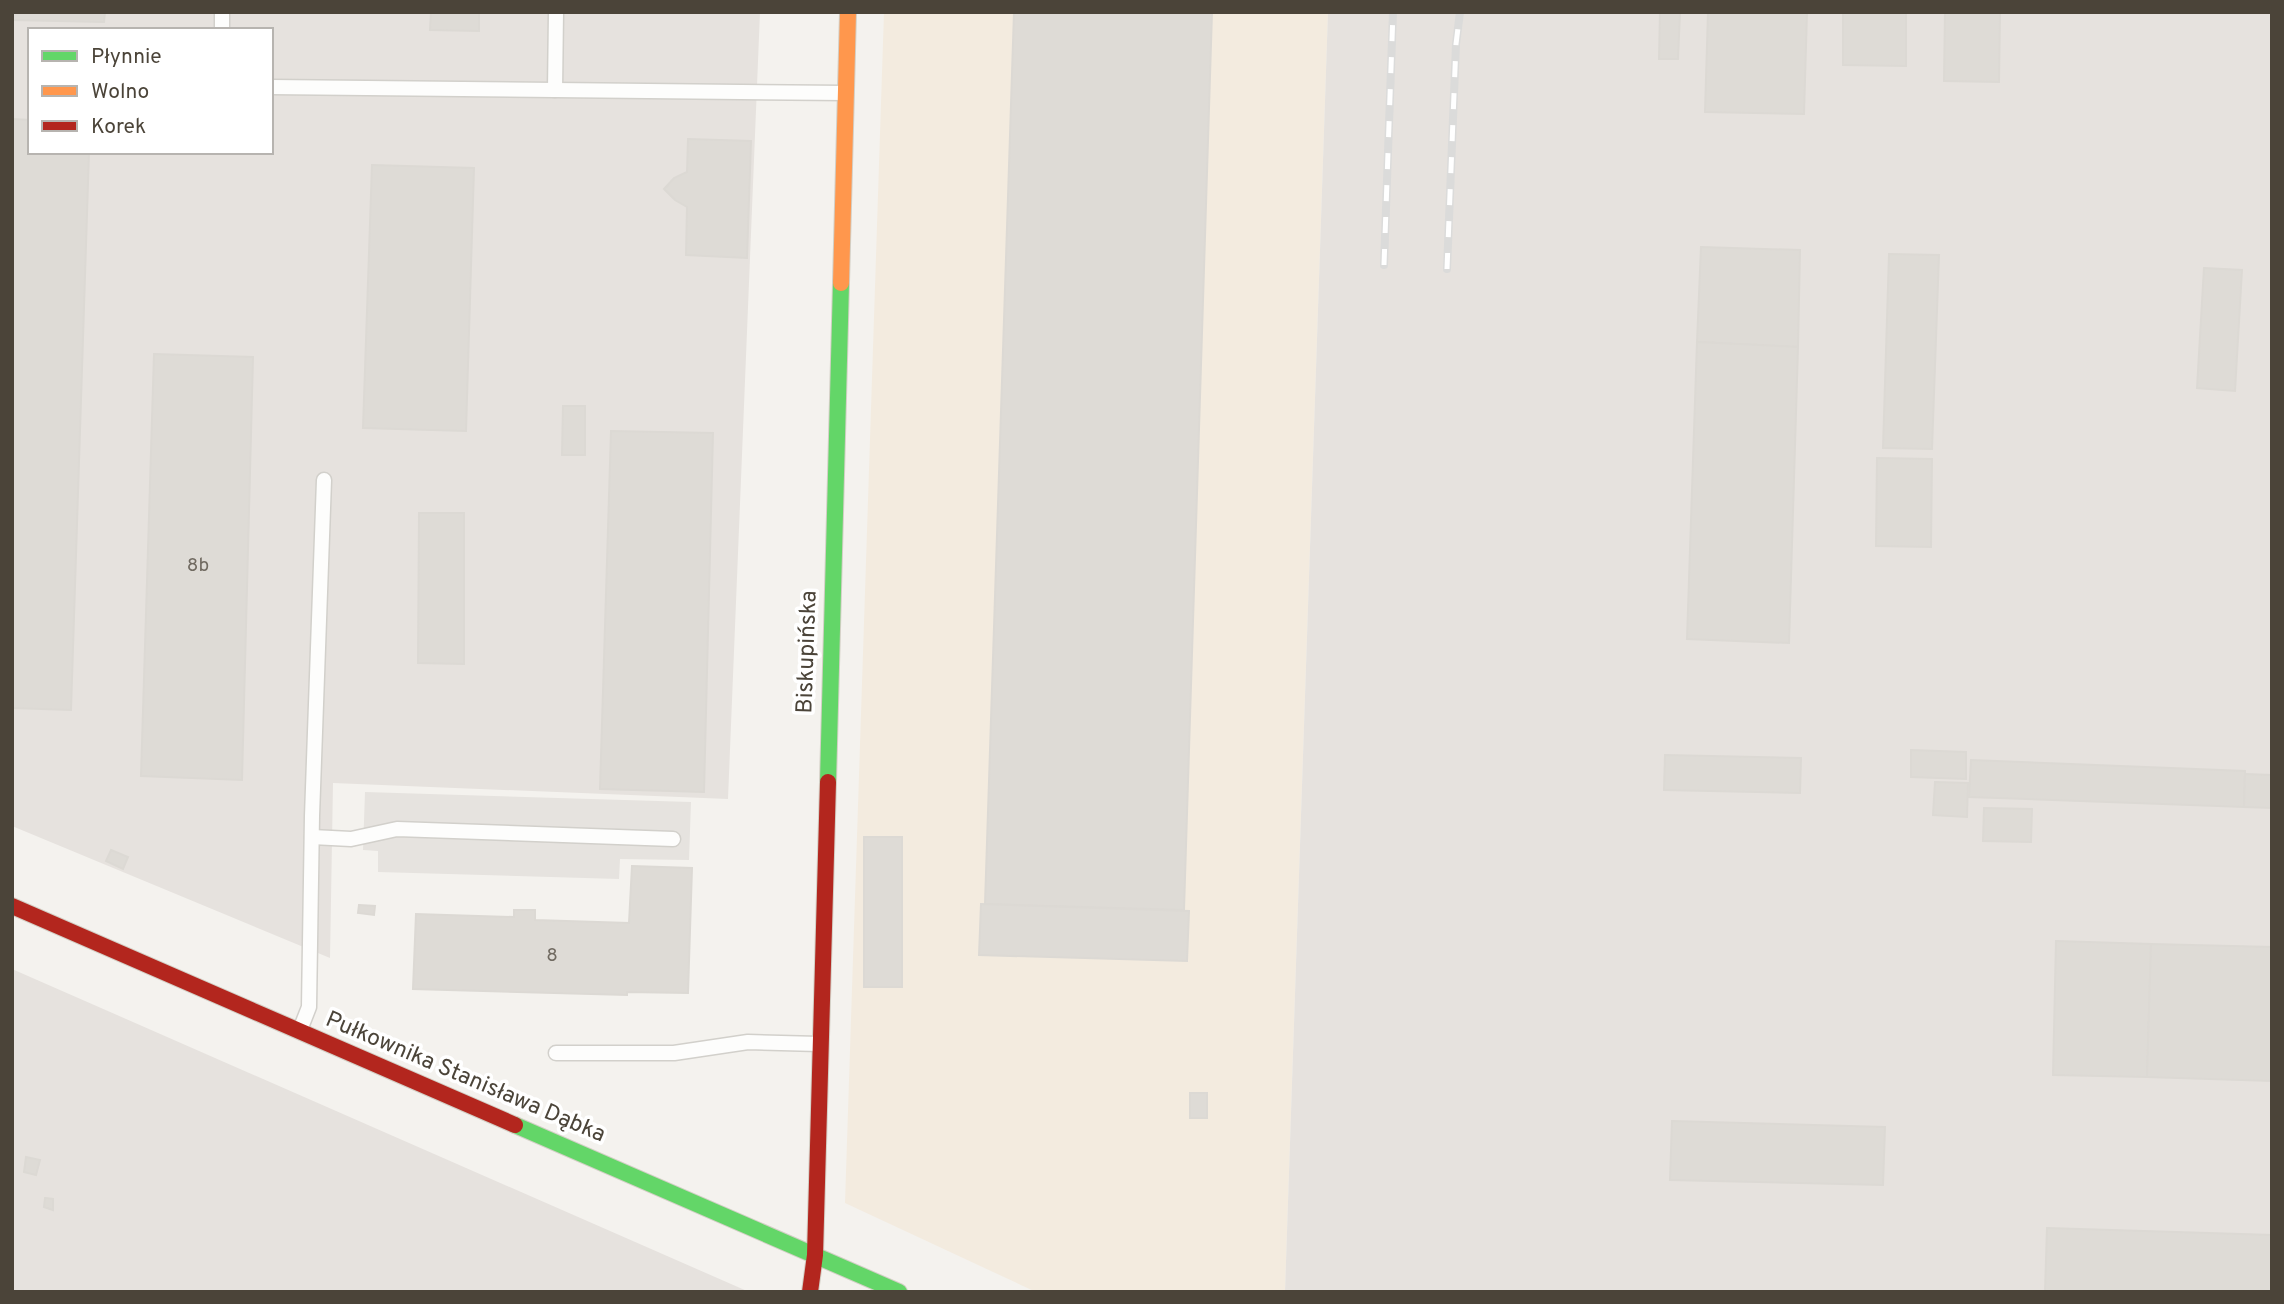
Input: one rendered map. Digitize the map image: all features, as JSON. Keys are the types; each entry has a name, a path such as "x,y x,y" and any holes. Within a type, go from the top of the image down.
{"street":[{"name":"Biskupińska","path":"810,1292 814,1255 848,12"},
{"name":"Pułkownika Stanisława Dąbka","path":"12,906 899,1292"}],"lane":[{"path":"555,90 556,12"},
{"path":"273,88 846,93"},
{"path":"299,1031 309,1007 324,480"},
{"path":"312,837 351,839 397,829 673,839"},
{"path":"556,1053 674,1053 748,1042 820,1044"}],"shaded area":[{"path":"12,12 760,12 728,799 333,783 330,958 12,826"},
{"path":"884,12 1328,12 1285,1292 1036,1292 845,1203"},
{"path":"1328,12 2272,12 2272,1292 1285,1292"},
{"path":"365,792 691,802 689,860 620,859 619,879 378,872 378,851 363,850"},
{"path":"12,969 747,1291 747,1292 12,1292"}],"building":[{"path":"12,12 105,12 104,22 12,20"},
{"path":"431,12 479,12 479,31 430,30"},
{"path":"1014,12 1212,12 1184,910 985,904"},
{"path":"1660,12 1680,12 1678,59 1659,59"},
{"path":"1708,12 1807,12 1804,114 1705,112"},
{"path":"1843,12 1906,12 1906,66 1843,65"},
{"path":"1945,12 2000,12 1999,82 1944,81"},
{"path":"12,119 28,120 28,154 89,154 71,710 12,708"},
{"path":"688,139 751,141 747,258 686,255 687,207 664,189 674,178 687,172"},
{"path":"372,165 474,168 466,431 363,428"},
{"path":"1701,247 1800,250 1798,347 1697,342"},
{"path":"1889,254 1939,255 1932,449 1883,448"},
{"path":"2204,268 2242,270 2235,391 2197,388"},
{"path":"1697,342 1798,347 1789,643 1687,639"},
{"path":"154,354 253,357 242,780 141,776"},
{"path":"563,406 585,406 585,455 562,455"},
{"path":"611,431 713,433 704,792 600,789"},
{"path":"1877,458 1932,459 1931,547 1876,546"},
{"path":"419,513 464,513 464,664 418,663"},
{"path":"1911,750 1966,752 1966,779 1911,777"},
{"path":"1665,755 1801,758 1800,793 1664,790"},
{"path":"1971,760 2245,771 2244,807 1969,797"},
{"path":"2245,774 2272,775 2272,808 2244,807"},
{"path":"1935,782 1968,783 1967,817 1933,815"},
{"path":"1984,808 2032,809 2031,842 1983,841"},
{"path":"864,837 902,837 902,987 864,987"},
{"path":"111,850 128,857 123,869 106,861"},
{"path":"632,866 692,868 688,993 627,992 627,995 413,989 416,914 514,917 514,910 535,910 535,920 629,923"},
{"path":"981,904 1189,911 1187,961 979,955"},
{"path":"359,905 375,906 374,915 358,913"},
{"path":"2056,941 2151,944 2147,1077 2053,1075"},
{"path":"2151,944 2272,947 2272,1081 2147,1077"},
{"path":"1190,1093 1207,1093 1207,1118 1190,1118"},
{"path":"1672,1121 1885,1127 1883,1185 1670,1180"},
{"path":"26,1157 40,1160 36,1175 24,1172"},
{"path":"45,1198 53,1199 53,1210 44,1207"},
{"path":"2047,1228 2272,1235 2272,1292 2045,1292"}],"railway":[{"path":"1384,265 1393,12"},
{"path":"1447,269 1456,44 1460,12"}],"traffic: fast":[{"path":"828,782 841,283"},
{"path":"515,1125 899,1292"}],"traffic: slow":[{"path":"841,283 848,12"}],"traffic: jam":[{"path":"810,1292 815,1255 828,782"},
{"path":"12,906 515,1125"}]}
